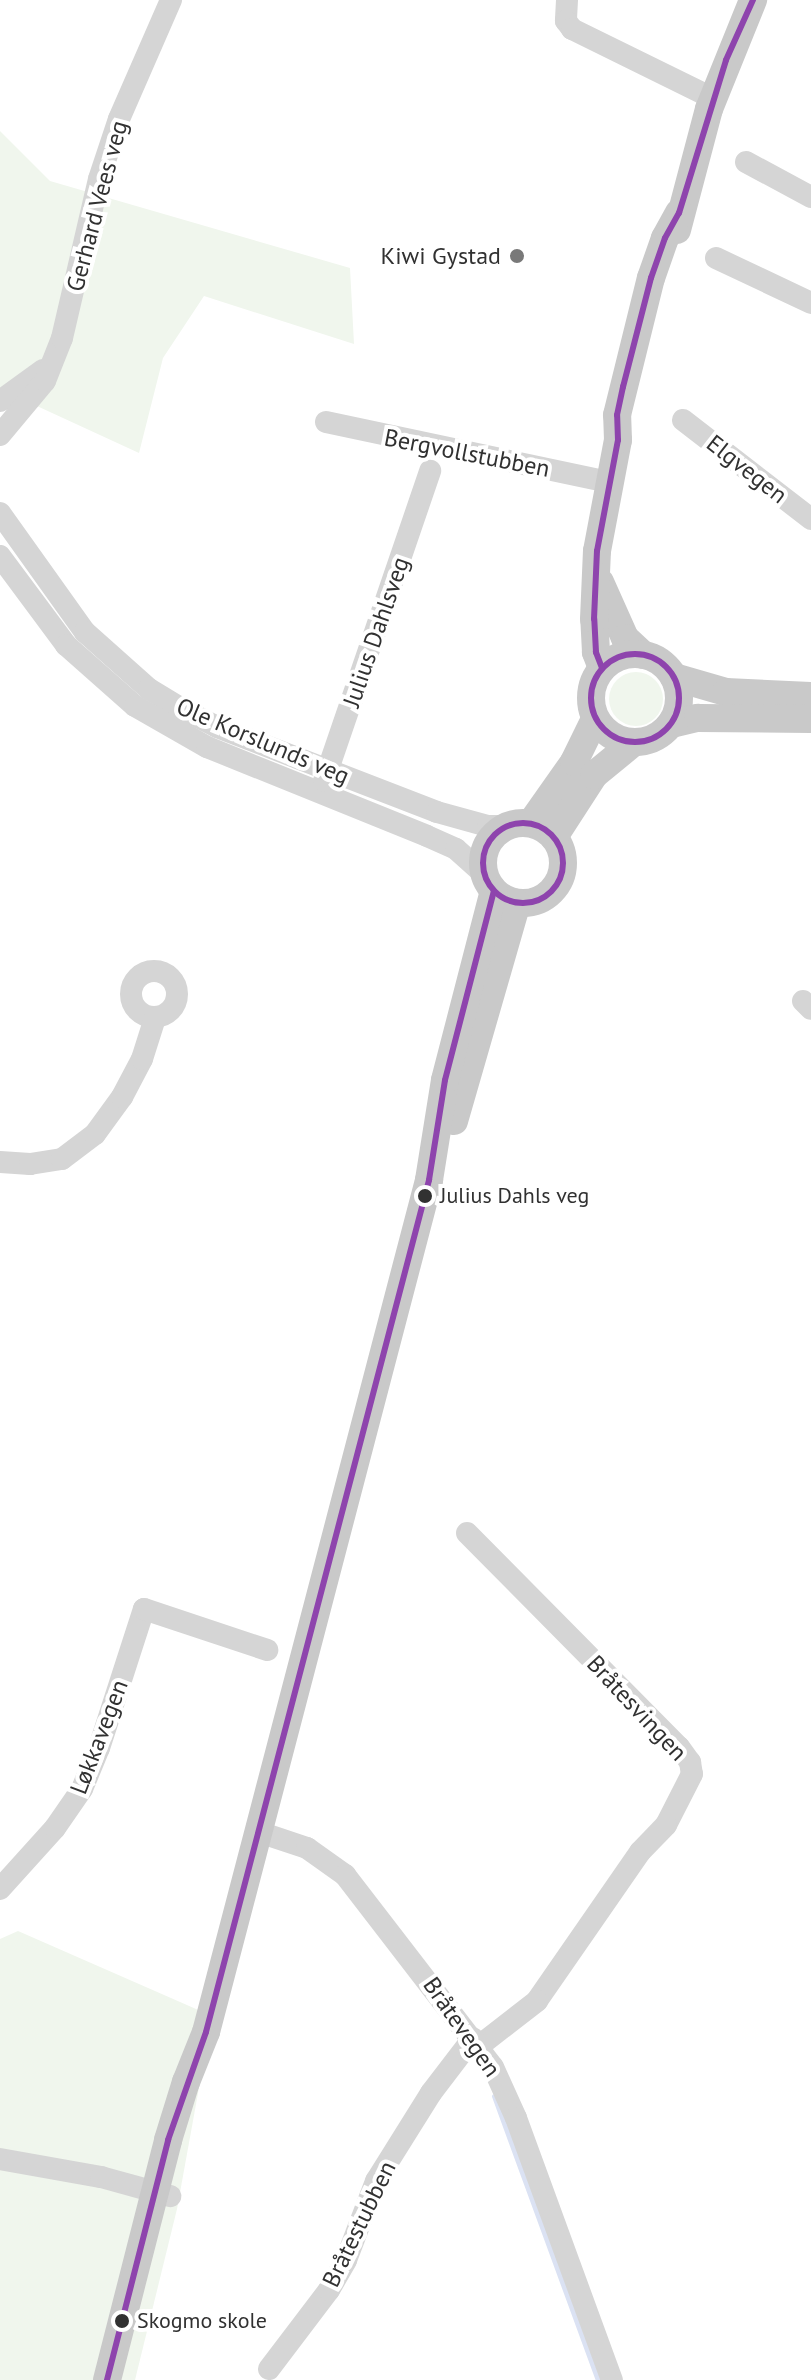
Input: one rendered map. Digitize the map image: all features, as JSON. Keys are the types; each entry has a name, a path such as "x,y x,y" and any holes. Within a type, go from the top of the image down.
{"main road":[{"path":"602,668 596,652 594,619 599,527 618,440 631,418 676,242 679,213 712,98 753,0"},
{"path":"597,578 625,638 643,655 666,666 674,677 679,701 671,724"},
{"path":"633,743 611,736 595,719 590,698 602,668 614,659 643,655"},
{"path":"674,677 726,692 811,696"},
{"path":"124,2380 186,2082 206,2032 259,1832 429,1180 445,1080 499,889 486,848 495,834 531,829 633,743 655,738 671,724 698,718 811,719"},
{"path":"531,829 574,762 595,719"},
{"path":"499,889 544,898 561,878 562,853 531,829"},
{"path":"107,2380 162,2194"}],"street":[{"name":"Gerhard Vees veg","path":"0,435 45,381 62,338 99,179 125,105 171,0"},
{"path":"567,0 566,21 572,29 712,98"},
{"path":"746,162 811,197"},
{"path":"716,258 811,303"},
{"path":"0,401 39,371 48,369"},
{"name":"Elgvegen","path":"683,420 811,519"},
{"name":"Bergvollstubben","path":"326,422 609,482"},
{"name":"Julius Dahlsveg","path":"320,793 430,471"},
{"name":"Ole Korslunds veg","path":"0,513 85,632 149,689 217,727 465,821 531,829"},
{"name":"Ole Korslunds veg","path":"0,556 66,645 135,706 207,747 456,849 499,889"},
{"path":"0,1162 30,1164 62,1159 95,1134 142,1059 155,1018"},
{"name":"Bråtesvingen","path":"467,1533 679,1747 690,1762 692,1774 666,1825 640,1852 537,2001 522,2016 476,2042"},
{"name":"Løkkavegen","path":"0,1889 55,1828 82,1789 99,1748 144,1609 267,1650"},
{"name":"Bråtevegen","path":"259,1832 307,1848 345,1875 476,2042 508,2097 612,2380"},
{"name":"Bråtestubben","path":"269,2369 329,2290 346,2260 376,2181 431,2093 476,2042"},
{"path":"0,2159 101,2177 162,2194"}],"shaded area":[{"path":"0,131 50,181 350,268 354,344 204,296 163,358 139,453 0,389"},
{"path":"636,672 655,680 663,699 655,718 636,726 617,718 609,699 617,680"},
{"path":"18,1931 212,2016 177,2209 135,2380 0,2380 0,1939"}],"waterway":[{"path":"494,2096 598,2380"}],"transit line":[{"path":"602,668 596,652 594,619 597,551 618,440 617,415 623,387 651,278 665,238 679,213 726,60 753,0"},
{"path":"635,654 660,661 672,673 679,698 672,723 660,735 635,742 610,735 598,723 591,698 598,673 610,661 635,654"},
{"path":"523,823 538,826 551,835 560,848 563,863 560,878 551,891 538,900 523,903 508,900 495,891 486,878 483,863 486,848 495,835 508,826 523,823"},
{"path":"107,2380 168,2140 206,2032 429,1180 445,1080 494,891"}],"place":[{"name":"Kiwi Gystad","path":"517,256"},
{"name":"Julius Dahls veg","path":"425,1196"},
{"name":"Skogmo skole","path":"122,2321"}]}
